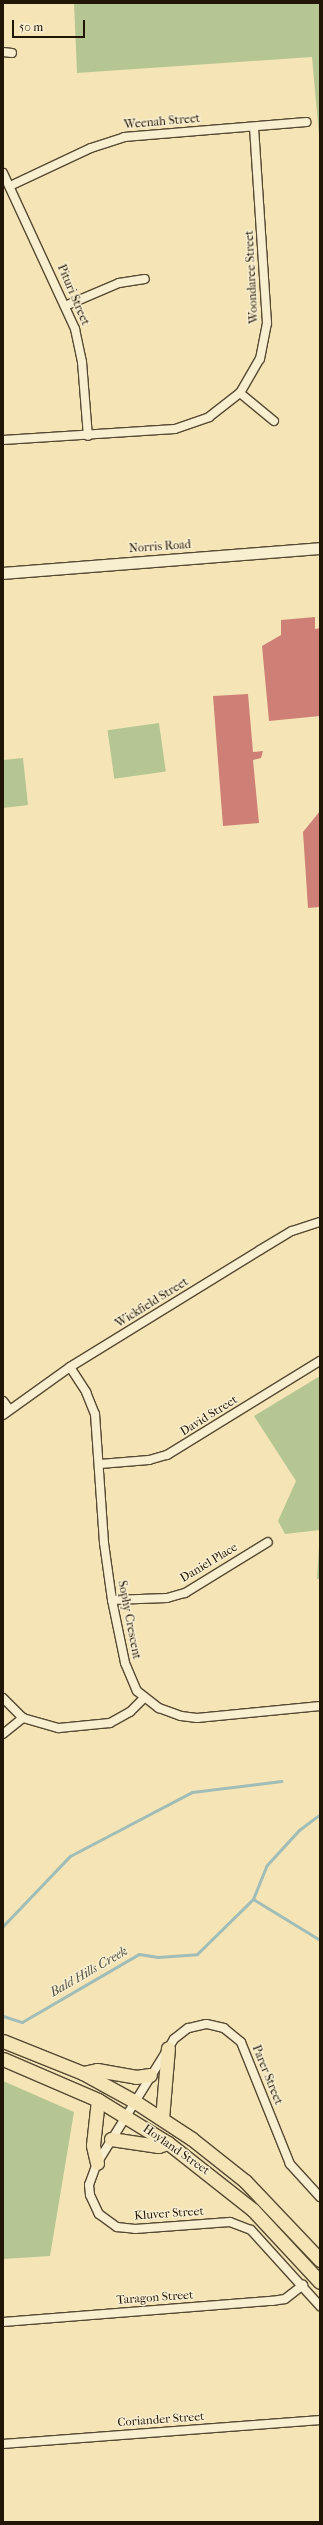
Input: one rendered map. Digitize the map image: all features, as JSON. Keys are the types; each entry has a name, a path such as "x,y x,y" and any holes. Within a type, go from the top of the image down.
{"main road":[{"name":"Norris Road","path":"3,573 320,548"},
{"name":"Hoyland Street","path":"3,2041 83,2073 134,2101 162,2119 245,2181 320,2260"},
{"path":"162,2119 162,2099 169,2062 168,2048"},
{"name":"Hoyland Street","path":"3,2059 98,2100 168,2143 253,2210 320,2282"},
{"path":"83,2073 97,2070 128,2076 150,2075"},
{"path":"97,2163 93,2145 98,2100"},
{"path":"111,2140 158,2146 168,2143"}],"street":[{"path":"3,52 12,53"},
{"path":"254,127 306,122"},
{"name":"Weenah Street","path":"10,186 91,148 124,137 254,127"},
{"name":"Woondaree Street","path":"3,440 88,436 193,424 209,417 240,393 260,359 267,323 254,127"},
{"name":"Pituri Street","path":"3,173 65,306 79,342 88,436"},
{"path":"65,306 119,282 145,279"},
{"path":"240,393 274,421"},
{"name":"Wickfield Street","path":"6,1412 70,1367 292,1231 320,1222"},
{"name":"David Street","path":"100,1464 149,1460 168,1455 320,1361"},
{"name":"Sophy Crescent","path":"70,1367 86,1392 95,1414 100,1464 104,1543 112,1600 128,1673 144,1698 166,1711 197,1718 320,1706"},
{"path":"3,1401 6,1412"},
{"name":"Daniel Place","path":"112,1600 167,1598 185,1592 268,1542"},
{"path":"4,1702 23,1718 59,1728 110,1722 130,1712 144,1698"},
{"path":"3,1734 23,1718"},
{"name":"Parer Street","path":"126,2116 150,2075 168,2048 181,2033 198,2025 213,2025 233,2034 246,2052 290,2164 320,2198"},
{"name":"Kluver Street","path":"126,2116 97,2163 90,2178 90,2195 96,2210 107,2222 135,2229 230,2222 251,2230 303,2285 320,2306"},
{"name":"Taragon Street","path":"3,2322 272,2301 285,2299 303,2285"},
{"name":"Coriander Street","path":"3,2444 320,2420"}],"green space":[{"path":"74,3 320,3 320,146 312,57 77,73"},
{"path":"159,723 166,772 114,779 108,730"},
{"path":"23,758 28,805 3,808 3,760"},
{"path":"320,1376 320,1530 285,1534 278,1521 296,1481 254,1416"},
{"path":"320,1530 320,1579 317,1579"},
{"path":"3,2081 74,2112 50,2256 3,2259"}],"building":[{"path":"315,617 315,629 320,628 320,716 269,721 262,646 281,635 281,620"},
{"path":"248,694 253,752 263,751 261,758 253,760 259,823 223,826 213,696"},
{"path":"320,811 320,907 308,908 303,832"}],"waterway":[{"path":"3,1926 70,1856 192,1792 281,1781"},
{"name":"Bald Hills Creek","path":"3,2016 22,2022 139,1954 158,1957 197,1954 253,1899 266,1866 299,1830 320,1814"},
{"path":"253,1899 320,1940"}]}
